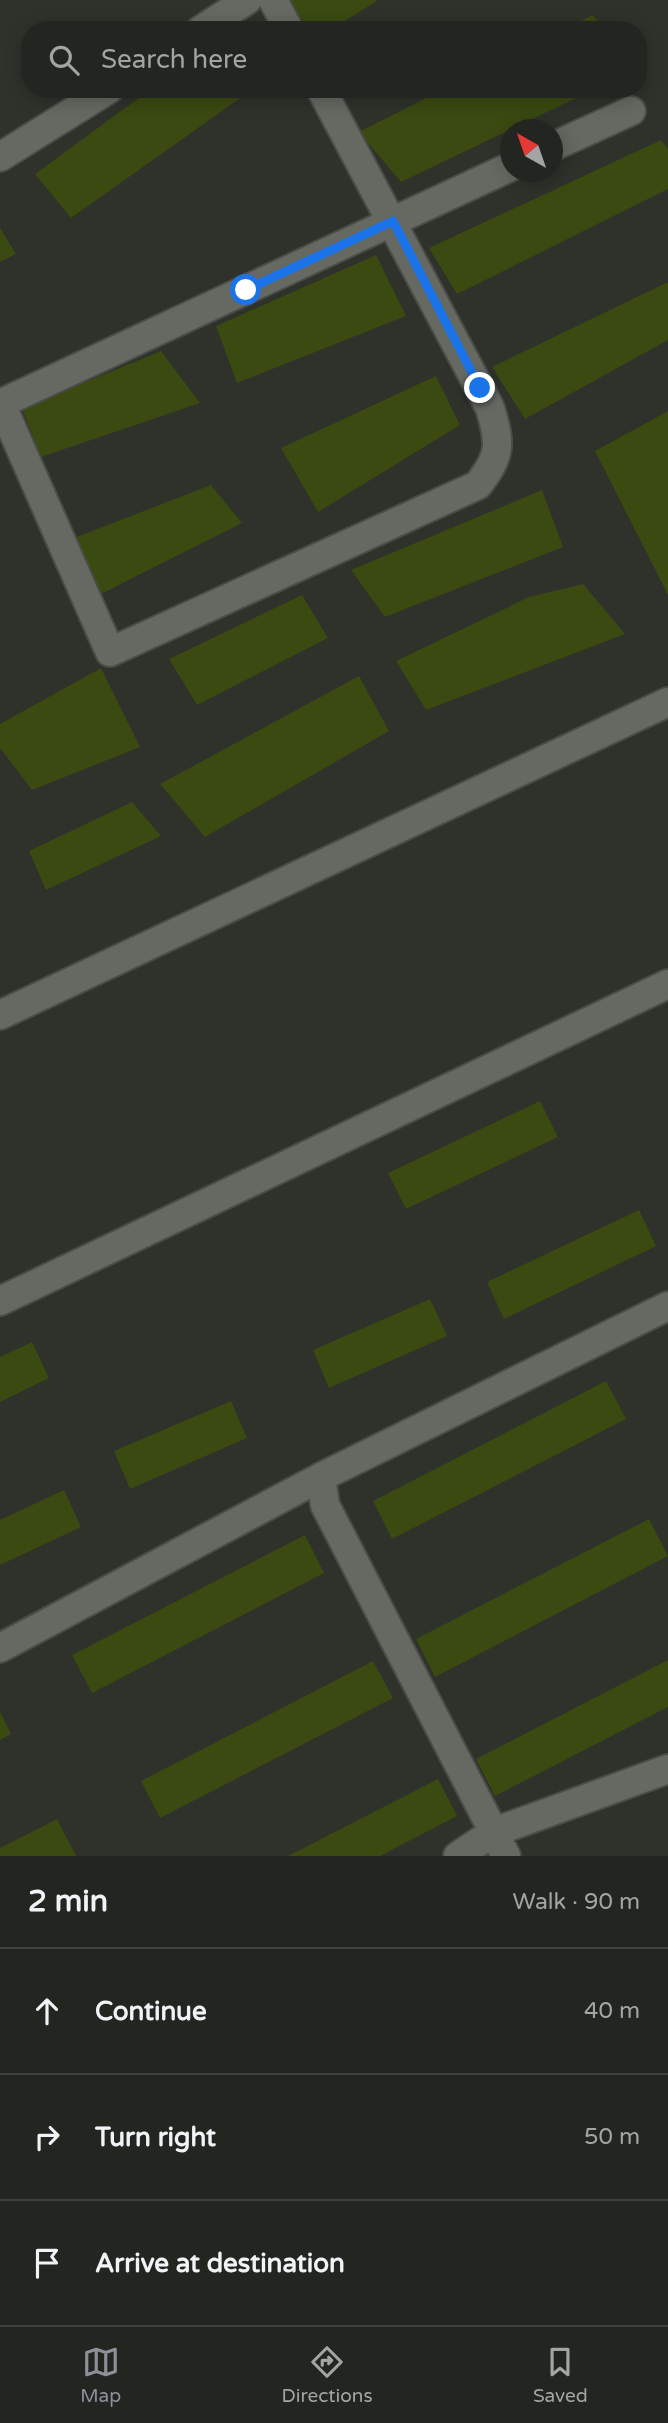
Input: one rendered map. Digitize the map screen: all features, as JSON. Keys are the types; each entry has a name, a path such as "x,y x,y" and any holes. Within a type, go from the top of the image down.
{"street":[{"path":"215,21 247,0"},
{"path":"273,0 284,21"},
{"path":"0,157 95,98"},
{"path":"326,98 393,221 491,408 499,436 493,465 478,485 110,652 1,404 393,221 500,172"},
{"path":"563,142 631,111"},
{"path":"0,1016 668,702"},
{"path":"0,1301 668,984"},
{"path":"0,1648 321,1477 668,1306"},
{"path":"321,1477 325,1505 500,1844"},
{"path":"458,1856 500,1844 668,1769"}],"building":[{"path":"286,0 378,0 345,21 304,21"},
{"path":"593,15 597,21 581,21"},
{"path":"139,98 240,98 71,218 35,174"},
{"path":"426,98 576,98 532,119 500,119 500,135 401,182 359,132"},
{"path":"661,140 668,149 668,189 457,294 429,248"},
{"path":"0,228 16,254 0,262"},
{"path":"376,255 406,316 237,383 216,326"},
{"path":"668,282 668,340 525,419 492,367"},
{"path":"161,351 200,403 41,457 22,408"},
{"path":"436,376 460,425 318,512 281,448"},
{"path":"668,411 668,595 595,451"},
{"path":"211,485 242,523 99,595 69,540"},
{"path":"542,490 563,547 385,617 351,570"},
{"path":"583,584 625,634 426,710 396,661 529,597"},
{"path":"302,595 328,638 197,705 169,659"},
{"path":"101,668 140,747 32,790 0,748 0,724"},
{"path":"359,676 389,731 205,837 160,784"},
{"path":"132,802 161,836 46,890 29,851"},
{"path":"540,1101 558,1137 406,1209 388,1173"},
{"path":"639,1210 656,1246 504,1319 487,1282"},
{"path":"430,1299 447,1336 329,1388 313,1350"},
{"path":"32,1342 49,1378 0,1402 0,1357"},
{"path":"606,1381 626,1419 392,1539 373,1501"},
{"path":"231,1401 247,1438 130,1489 114,1451"},
{"path":"64,1490 81,1527 0,1565 0,1520"},
{"path":"649,1519 668,1556 435,1677 416,1639"},
{"path":"305,1535 324,1573 92,1693 72,1655"},
{"path":"668,1660 668,1707 495,1796 476,1759"},
{"path":"373,1661 393,1698 160,1818 141,1781"},
{"path":"0,1712 11,1734 0,1740"},
{"path":"438,1779 457,1816 380,1856 288,1856"},
{"path":"57,1819 76,1856 0,1856 0,1848"}],"route":[{"path":"246,290 393,221 480,388"}]}
